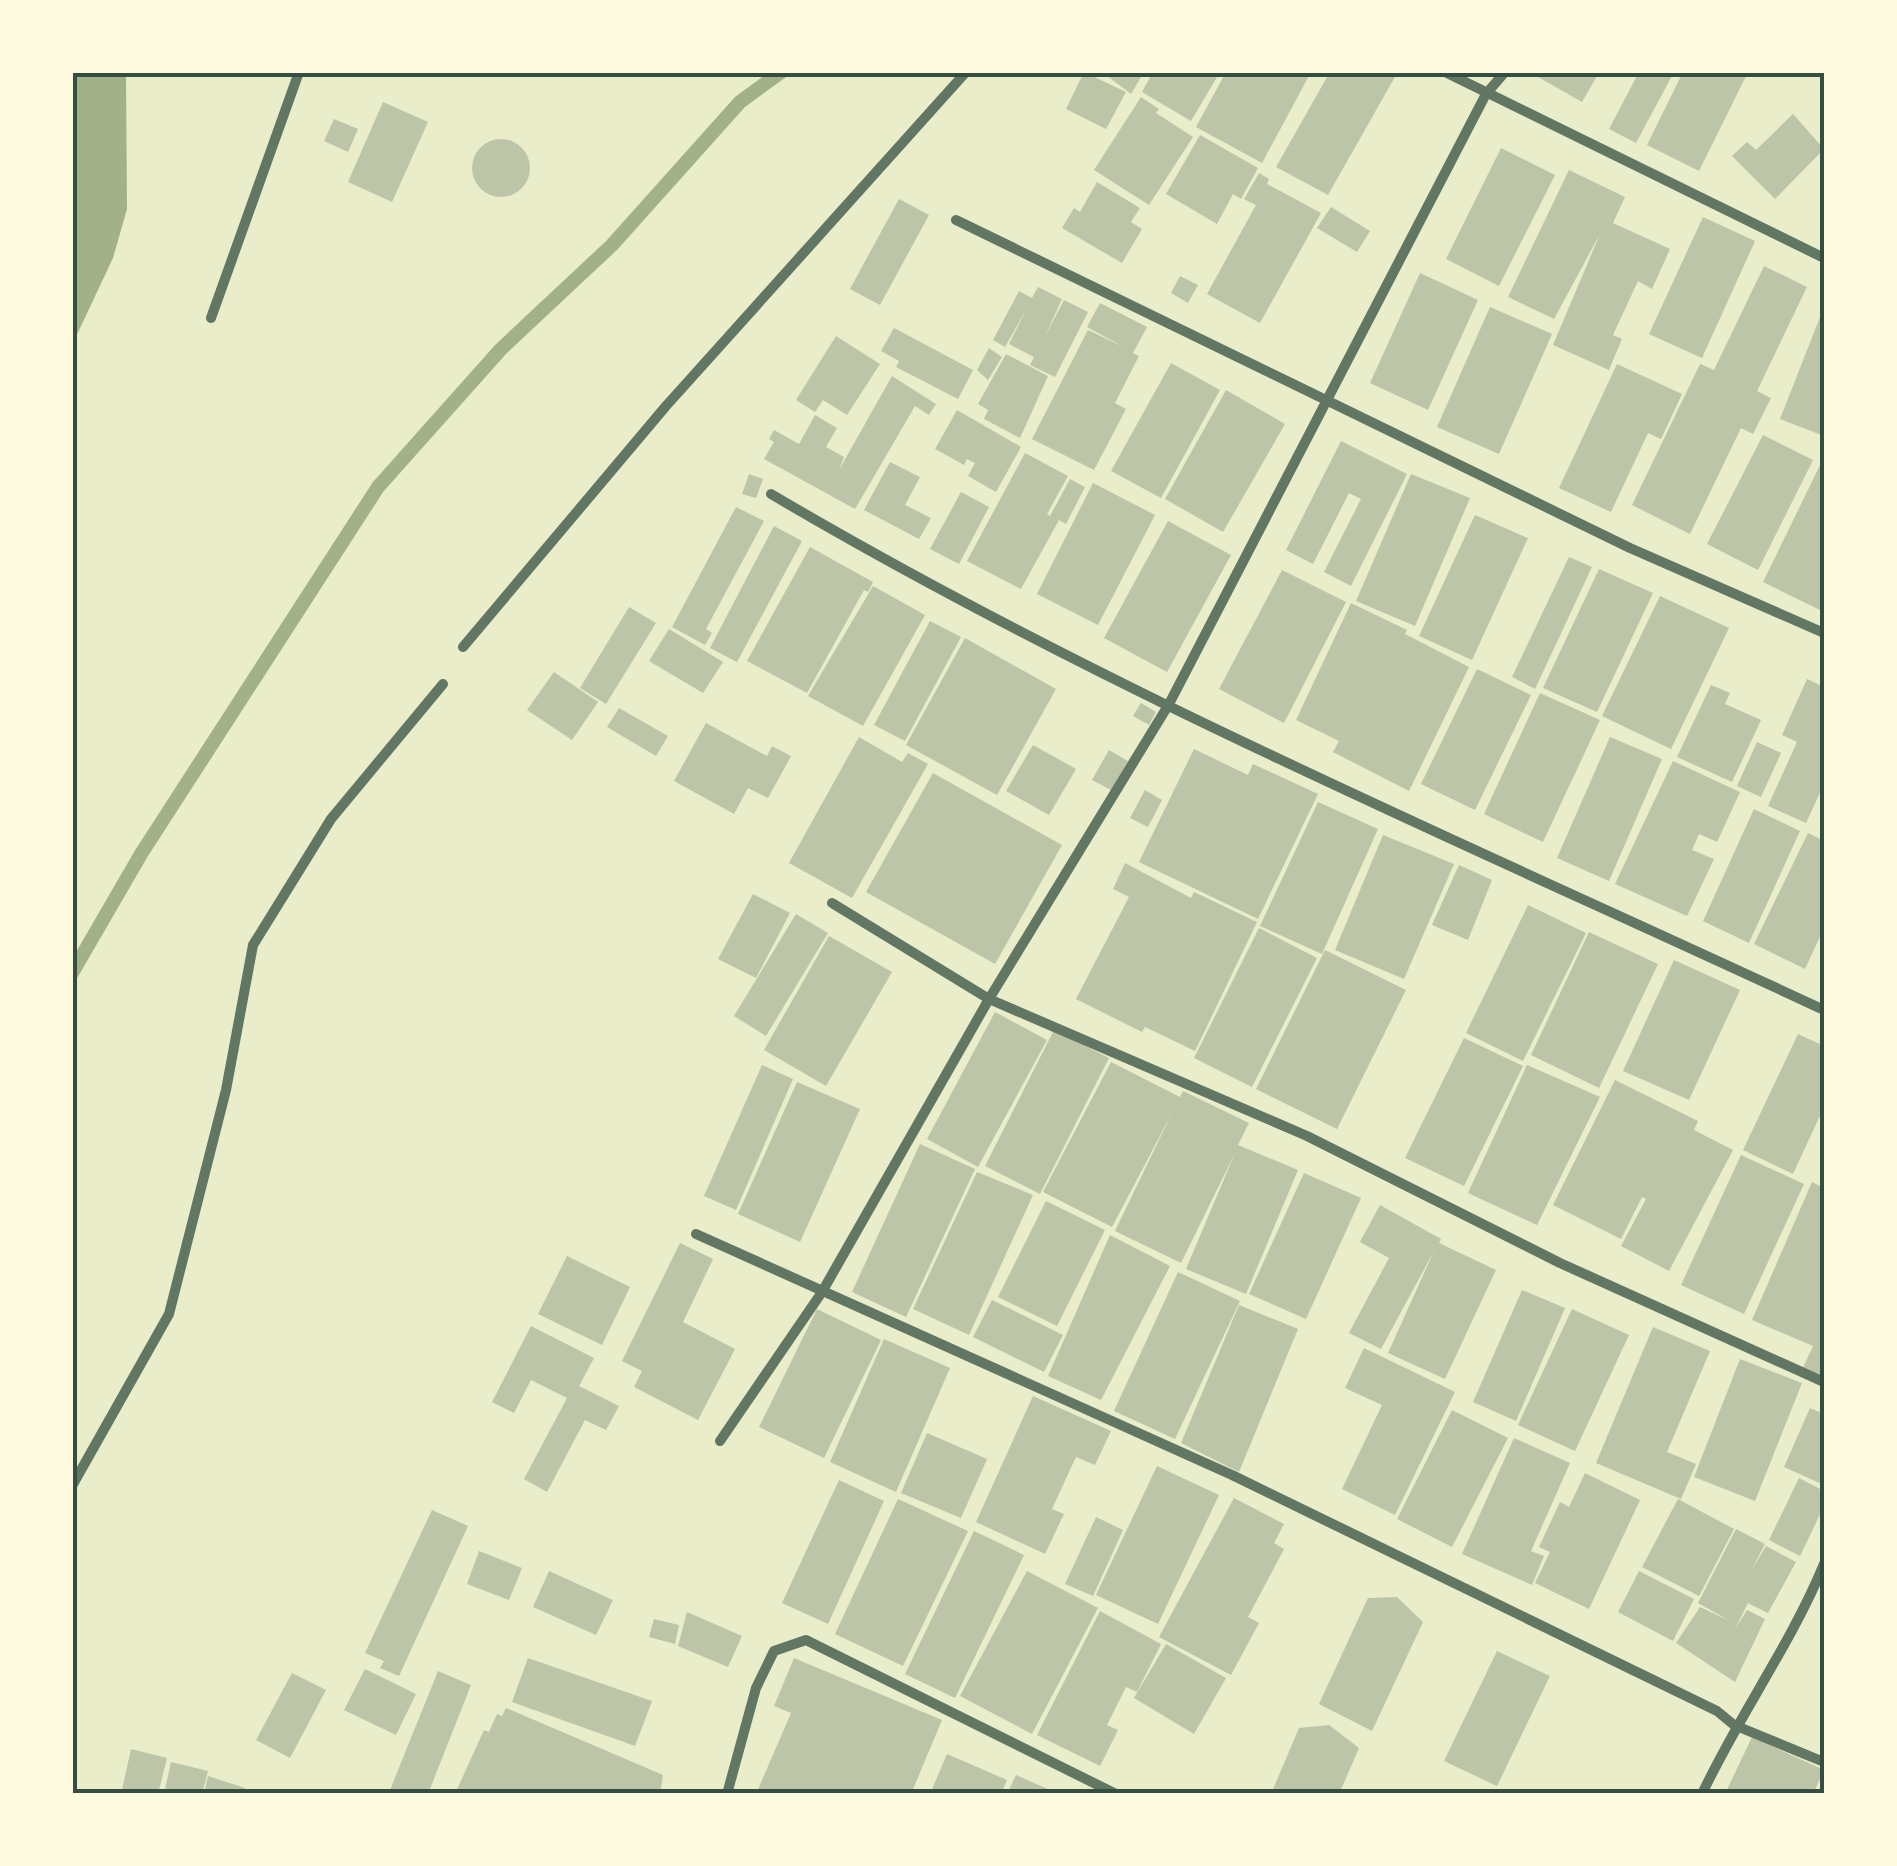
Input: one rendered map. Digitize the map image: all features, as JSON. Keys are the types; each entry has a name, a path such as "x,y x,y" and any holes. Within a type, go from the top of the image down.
{"street":[{"path":"211,318 299,72"},
{"path":"463,647 666,406 966,72"},
{"path":"1445,72 1824,258"},
{"path":"720,1440 822,1292 989,999 1169,704 1486,94 1505,72"},
{"path":"956,220 1630,548 1824,633"},
{"path":"772,494 877,556 1418,828 1824,1010"},
{"path":"72,1486 169,1314 218,1125 253,945 331,819 443,684"},
{"path":"832,902 989,999 1307,1136 1560,1263 1824,1382"},
{"path":"696,1234 1232,1475 1717,1711 1734,1725 1824,1762"},
{"path":"1702,1794 1734,1725 1803,1614 1824,1564"},
{"path":"727,1794 756,1688 774,1651 806,1640 1116,1794"}],"shaded area":[{"path":"73,72 126,73 127,209 113,258 73,343"}],"building":[{"path":"1084,72 1126,92 1106,129 1066,109"},
{"path":"1102,72 1144,72 1131,94"},
{"path":"1153,72 1220,72 1191,121 1142,92"},
{"path":"1226,72 1311,72 1262,163 1196,127"},
{"path":"1330,72 1396,75 1328,195 1276,167"},
{"path":"1541,72 1592,72 1597,76 1582,102 1538,77"},
{"path":"1639,72 1674,72 1636,143 1609,129"},
{"path":"1683,72 1748,72 1699,171 1647,145"},
{"path":"1141,97 1159,109 1156,113 1193,137 1149,205 1094,170"},
{"path":"383,102 428,122 392,202 348,182"},
{"path":"1793,114 1824,149 1775,199 1732,156 1747,142 1756,150"},
{"path":"334,119 358,129 348,152 324,141"},
{"path":"1200,135 1258,168 1241,199 1233,194 1217,224 1166,194"},
{"path":"501,139 522,147 530,168 522,189 501,197 480,189 472,168 480,147"},
{"path":"1501,148 1555,175 1499,286 1446,259"},
{"path":"1569,170 1625,197 1613,223 1670,249 1652,289 1638,281 1613,335 1622,339 1609,370 1553,345 1600,234 1554,319 1508,297"},
{"path":"1259,173 1269,179 1267,184 1321,213 1260,323 1207,294 1256,205 1244,199"},
{"path":"1097,182 1140,208 1131,222 1142,229 1122,263 1062,228 1074,208 1080,212"},
{"path":"899,199 929,215 880,305 850,289"},
{"path":"1331,207 1370,231 1357,252 1317,228"},
{"path":"1703,217 1755,241 1702,358 1649,334"},
{"path":"1764,266 1807,287 1757,391 1771,398 1753,434 1741,428 1690,534 1632,505 1700,364 1714,370"},
{"path":"1420,273 1478,300 1428,410 1370,383"},
{"path":"1180,276 1198,285 1188,303 1171,293"},
{"path":"1038,287 1062,299 1045,336 1064,300 1088,312 1055,377 1030,365 1034,357 1009,344 1027,308 1005,347 993,340 1019,291 1032,298"},
{"path":"1100,303 1147,327 1133,353 1139,356 1115,403 1126,409 1094,470 1032,439 1088,330 1124,347 1087,327"},
{"path":"1490,307 1552,334 1499,454 1437,427"},
{"path":"1824,307 1824,436 1780,419"},
{"path":"894,328 973,370 958,399 896,367 899,361 881,351"},
{"path":"836,336 880,364 847,415 823,400 815,412 796,400"},
{"path":"989,348 1002,357 988,380 977,370"},
{"path":"1006,354 1048,376 1020,438 984,419 988,410 978,404"},
{"path":"1171,363 1220,390 1161,498 1111,471"},
{"path":"1617,364 1682,394 1661,439 1648,433 1611,512 1559,488"},
{"path":"892,376 936,404 929,415 915,406 855,509 764,459 774,442 769,439 774,430 799,444 815,415 837,428 826,447 844,457 839,470"},
{"path":"1226,390 1285,424 1223,532 1165,499"},
{"path":"957,410 1021,447 996,492 968,476 975,463 967,459 964,465 935,449"},
{"path":"1763,435 1813,460 1758,570 1707,544"},
{"path":"1341,441 1407,474 1351,586 1324,572 1361,499 1349,493 1313,564 1286,550"},
{"path":"1025,453 1068,476 1047,514 1050,516 1070,479 1085,487 1066,524 1059,520 1021,589 967,561"},
{"path":"1824,457 1824,612 1763,582"},
{"path":"890,462 920,477 905,505 931,518 919,539 864,510"},
{"path":"749,474 763,479 756,498 742,494"},
{"path":"1411,474 1470,498 1415,626 1356,601"},
{"path":"1093,483 1155,515 1098,625 1037,594"},
{"path":"961,492 989,507 959,564 930,549"},
{"path":"736,507 764,521 706,629 712,633 705,645 672,627"},
{"path":"1475,515 1528,538 1472,660 1419,636"},
{"path":"1168,521 1231,555 1167,672 1104,638"},
{"path":"774,526 802,541 737,662 710,648"},
{"path":"810,547 873,582 868,592 864,590 807,693 747,661"},
{"path":"1569,557 1592,567 1535,689 1512,677"},
{"path":"1599,569 1653,593 1597,712 1543,688"},
{"path":"1282,570 1346,602 1284,723 1219,689"},
{"path":"873,586 925,615 863,726 808,696"},
{"path":"1660,596 1729,628 1671,749 1602,716"},
{"path":"1351,603 1469,667 1409,791 1333,752 1339,741 1296,720"},
{"path":"629,607 656,623 606,704 580,688"},
{"path":"930,621 961,637 905,741 874,725"},
{"path":"669,629 723,662 703,693 649,661"},
{"path":"965,638 1056,689 997,795 906,745"},
{"path":"1477,669 1531,695 1475,810 1421,784"},
{"path":"554,672 598,702 572,740 527,710"},
{"path":"1807,679 1824,687 1824,784 1806,823 1768,806 1797,742 1782,735"},
{"path":"1711,685 1730,693 1725,704 1761,720 1732,782 1677,757"},
{"path":"1540,693 1600,720 1543,842 1484,814"},
{"path":"1141,703 1156,712 1149,725 1133,716"},
{"path":"619,708 668,736 656,756 607,727"},
{"path":"706,723 767,756 772,746 791,756 768,798 748,788 734,814 674,781"},
{"path":"859,737 902,762 908,753 928,764 852,898 789,863"},
{"path":"1610,737 1662,759 1609,881 1557,858"},
{"path":"1757,742 1781,753 1761,797 1737,786"},
{"path":"1033,745 1076,769 1049,815 1006,791"},
{"path":"1194,749 1248,775 1253,764 1318,794 1258,919 1139,862"},
{"path":"1109,750 1128,761 1111,790 1092,780"},
{"path":"1673,761 1740,792 1717,842 1699,834 1692,850 1714,859 1687,916 1615,884"},
{"path":"933,773 1062,845 995,964 866,892"},
{"path":"1145,790 1162,800 1148,827 1130,818"},
{"path":"1318,802 1378,829 1322,954 1260,926"},
{"path":"1754,809 1800,831 1749,943 1703,921"},
{"path":"1808,833 1824,841 1824,928 1805,969 1754,944"},
{"path":"1383,835 1454,864 1404,979 1335,950"},
{"path":"1125,863 1191,898 1194,892 1257,922 1195,1051 1145,1027 1142,1032 1076,999 1129,897 1113,889"},
{"path":"1459,865 1492,880 1468,940 1432,925"},
{"path":"753,894 790,913 756,978 718,959"},
{"path":"1528,905 1586,933 1523,1061 1466,1033"},
{"path":"796,914 828,933 766,1036 734,1016"},
{"path":"1259,928 1317,958 1252,1087 1194,1058"},
{"path":"1589,932 1658,964 1599,1088 1531,1055"},
{"path":"829,936 892,972 826,1086 764,1050"},
{"path":"1325,950 1406,990 1337,1129 1256,1089"},
{"path":"1674,960 1740,990 1689,1100 1623,1071"},
{"path":"995,1012 1047,1040 978,1167 927,1139"},
{"path":"1054,1030 1109,1058 1040,1194 985,1166"},
{"path":"1798,1034 1824,1046 1824,1107 1793,1174 1743,1150"},
{"path":"1464,1038 1523,1066 1464,1186 1405,1158"},
{"path":"1111,1062 1180,1097 1183,1091 1249,1123 1238,1145 1298,1170 1246,1294 1186,1269 1235,1153 1181,1263 1115,1231 1172,1113 1112,1227 1043,1192"},
{"path":"762,1065 793,1079 736,1210 704,1196"},
{"path":"1527,1065 1600,1097 1537,1225 1468,1193"},
{"path":"1615,1080 1698,1121 1694,1130 1733,1150 1669,1271 1621,1246 1646,1199 1642,1197 1621,1239 1553,1205"},
{"path":"797,1082 860,1109 800,1242 738,1214"},
{"path":"920,1144 975,1169 906,1317 852,1292"},
{"path":"1741,1155 1804,1184 1744,1314 1681,1285"},
{"path":"977,1172 1033,1195 969,1335 913,1309"},
{"path":"1304,1173 1361,1198 1306,1319 1249,1294"},
{"path":"1812,1182 1824,1188 1824,1388 1799,1376 1813,1346 1752,1320"},
{"path":"1046,1201 1105,1230 1057,1326 998,1297"},
{"path":"1380,1205 1441,1239 1439,1243 1496,1270 1445,1379 1388,1353 1434,1251 1381,1349 1349,1333 1389,1258 1360,1242"},
{"path":"1110,1235 1170,1266 1101,1400 1048,1376"},
{"path":"680,1243 713,1259 683,1322 735,1349 698,1420 634,1387 642,1371 622,1361"},
{"path":"567,1256 630,1287 602,1345 538,1314"},
{"path":"1178,1272 1240,1301 1175,1439 1114,1411"},
{"path":"1522,1290 1565,1308 1516,1421 1473,1402"},
{"path":"992,1300 1063,1335 1044,1372 973,1337"},
{"path":"1239,1305 1298,1329 1239,1472 1181,1443"},
{"path":"817,1309 881,1340 824,1458 759,1427"},
{"path":"1572,1309 1629,1335 1575,1451 1518,1425"},
{"path":"531,1326 594,1358 579,1386 619,1406 606,1430 585,1420 547,1492 524,1479 567,1398 531,1380 514,1413 492,1402"},
{"path":"1653,1327 1710,1351 1667,1452 1696,1464 1681,1499 1596,1463"},
{"path":"884,1339 950,1368 896,1492 830,1462"},
{"path":"1364,1348 1455,1392 1395,1515 1342,1489 1382,1405 1345,1388"},
{"path":"1740,1359 1802,1383 1755,1501 1694,1477"},
{"path":"1033,1396 1111,1431 1095,1465 1076,1457 1052,1509 1064,1514 1045,1554 976,1522"},
{"path":"1810,1408 1824,1414 1824,1485 1784,1467"},
{"path":"1452,1410 1508,1438 1452,1547 1397,1519"},
{"path":"927,1433 987,1459 961,1518 901,1493"},
{"path":"1514,1438 1570,1463 1531,1551 1544,1556 1532,1585 1462,1554"},
{"path":"1157,1466 1219,1495 1158,1624 1096,1595"},
{"path":"1585,1473 1640,1500 1589,1609 1535,1583 1550,1552 1539,1547 1560,1502 1569,1507"},
{"path":"1799,1478 1824,1491 1824,1506 1800,1556 1769,1540"},
{"path":"839,1480 884,1501 828,1624 782,1603"},
{"path":"1234,1498 1284,1524 1274,1543 1284,1549 1248,1617 1259,1623 1231,1675 1159,1637"},
{"path":"898,1499 968,1531 903,1666 835,1634"},
{"path":"1678,1499 1734,1529 1699,1596 1642,1567"},
{"path":"432,1510 468,1526 399,1676 380,1668 384,1661 365,1653"},
{"path":"1096,1517 1123,1530 1093,1596 1065,1584"},
{"path":"1736,1529 1765,1544 1750,1573 1766,1546 1796,1562 1768,1613 1748,1603 1735,1629 1747,1610 1765,1619 1735,1682 1676,1643 1700,1607 1730,1621 1698,1603"},
{"path":"974,1531 1024,1555 955,1698 905,1674"},
{"path":"479,1551 522,1568 509,1600 467,1584"},
{"path":"549,1571 613,1600 596,1635 533,1607"},
{"path":"1027,1571 1098,1608 1032,1734 960,1696"},
{"path":"1639,1571 1694,1599 1673,1641 1618,1612"},
{"path":"1397,1597 1423,1622 1372,1731 1319,1704 1368,1598"},
{"path":"1100,1611 1161,1644 1137,1692 1126,1687 1107,1725 1118,1730 1100,1766 1037,1735"},
{"path":"687,1612 742,1636 728,1667 678,1646"},
{"path":"654,1619 679,1625 675,1644 649,1637"},
{"path":"1166,1644 1226,1678 1194,1734 1134,1698"},
{"path":"1497,1651 1550,1676 1497,1786 1444,1761"},
{"path":"528,1658 652,1701 635,1746 512,1702"},
{"path":"794,1658 942,1720 911,1794 756,1794 791,1713 774,1706"},
{"path":"365,1669 416,1694 396,1735 344,1710"},
{"path":"438,1671 471,1685 428,1794 400,1794 390,1790"},
{"path":"292,1673 326,1690 290,1758 256,1740"},
{"path":"506,1708 663,1775 660,1794 455,1794 484,1730 489,1732 497,1714 502,1716"},
{"path":"1329,1725 1359,1748 1339,1794 1271,1794 1299,1728"},
{"path":"1752,1737 1824,1770 1813,1794 1725,1794"},
{"path":"131,1749 167,1758 158,1794 121,1794"},
{"path":"947,1754 1007,1780 1001,1794 930,1794"},
{"path":"171,1762 208,1771 202,1794 164,1794"},
{"path":"1016,1775 1059,1794 1007,1794"},
{"path":"208,1776 245,1788 243,1794 204,1794"}],"waterway":[{"path":"72,973 141,854 378,487 501,349 612,245 740,102 781,72"}]}
